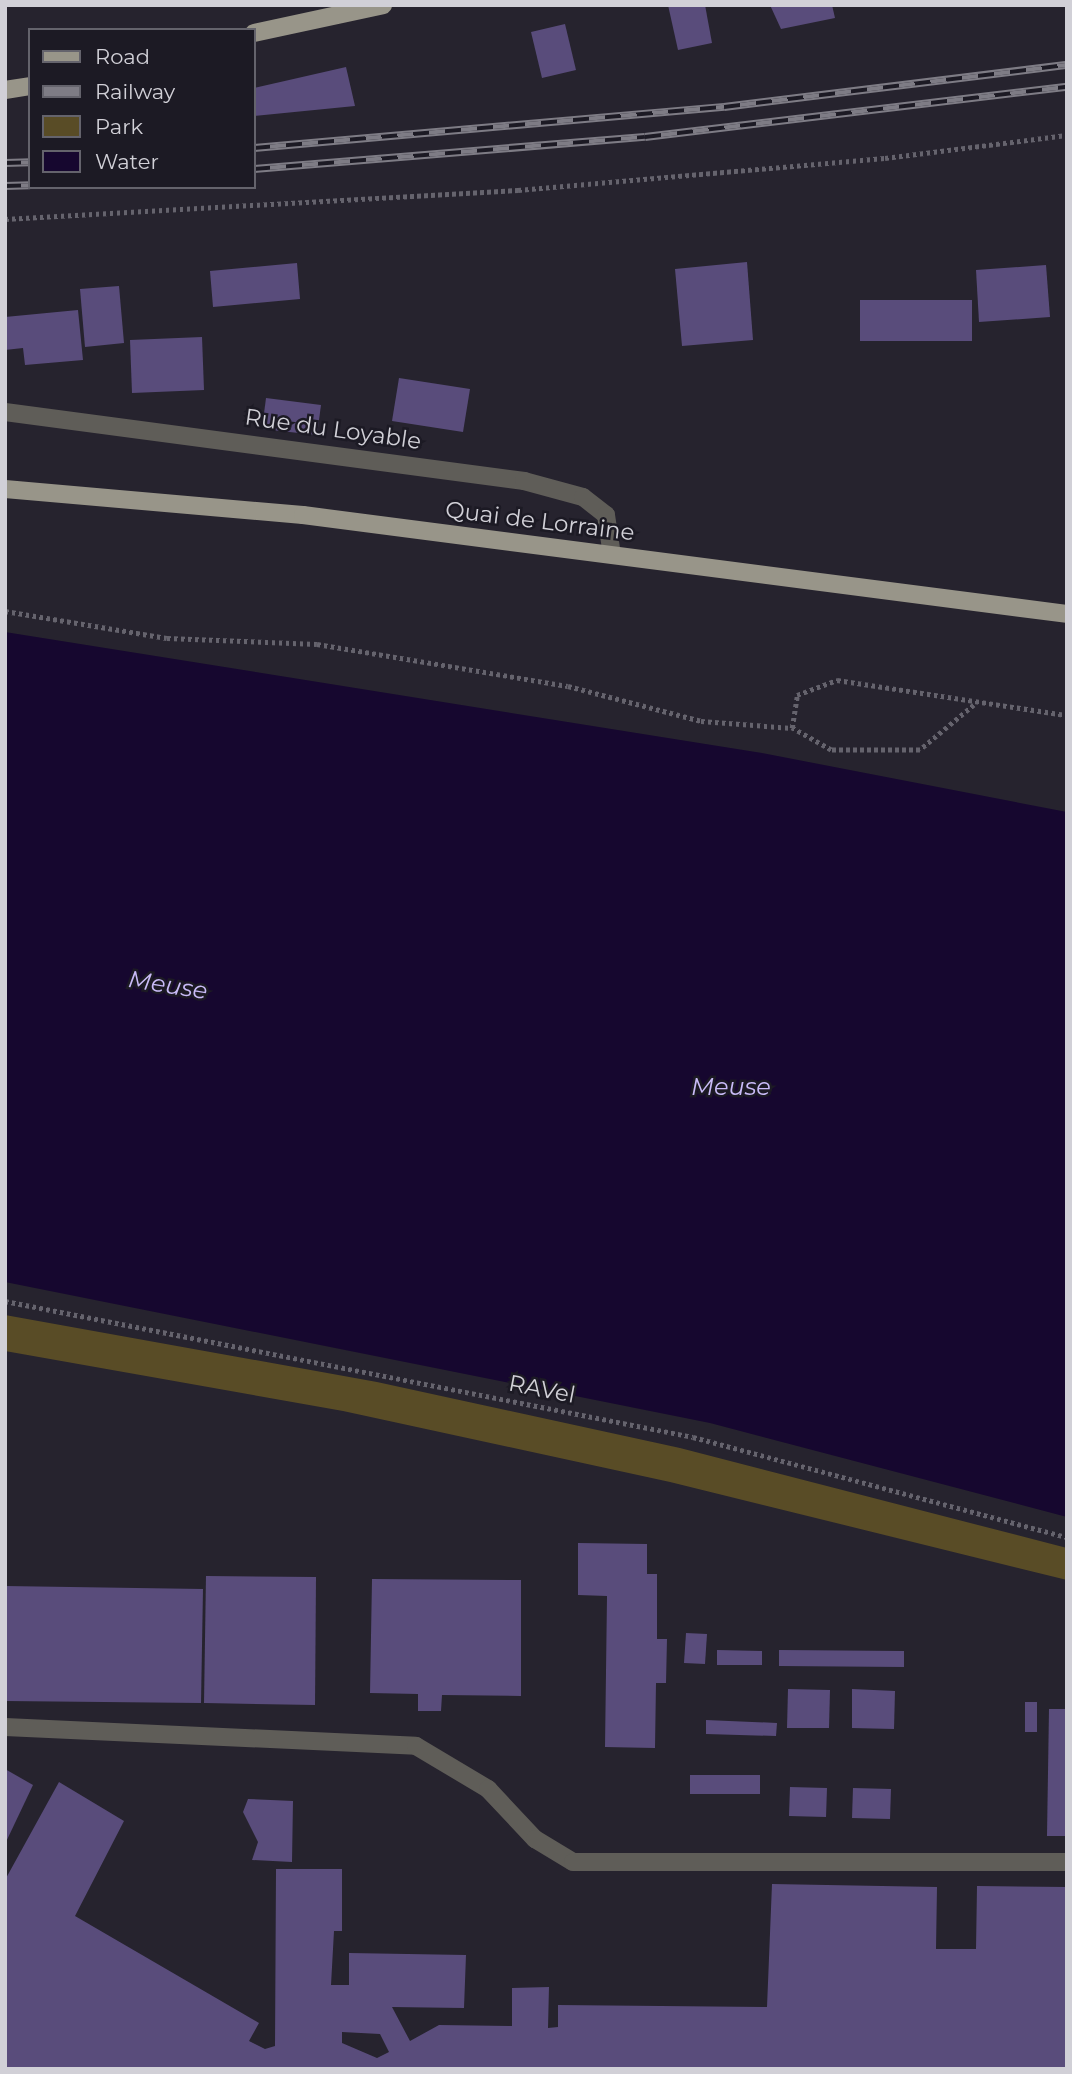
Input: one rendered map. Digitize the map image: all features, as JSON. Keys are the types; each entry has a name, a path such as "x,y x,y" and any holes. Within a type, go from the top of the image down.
{"main road":[{"path":"256,33 383,5"},
{"path":"5,90 28,86"},
{"name":"Quai de Lorraine","path":"5,489 303,515 1067,614"}],"street":[{"name":"Rue du Loyable","path":"5,412 524,481 583,496 606,515 612,555"},
{"path":"5,1727 416,1746 488,1789 535,1839 573,1862 1067,1862"}],"path":[{"path":"5,219 518,190 885,158 1067,135"},
{"path":"5,611 167,638 317,644 568,686 701,721 792,728 831,750 920,750 974,705"},
{"path":"792,728 797,695 837,680 974,705 1067,715"},
{"name":"RAVel","path":"5,1301 692,1437 1067,1537"}],"green space":[{"path":"5,1315 377,1382 680,1448 1067,1548 1067,1580 670,1482 343,1411 5,1351"}],"water":[{"name":"Meuse","path":"5,632 762,753 1067,812 1067,1517 710,1423 5,1282"}],"building":[{"path":"668,5 705,5 712,43 678,50"},
{"path":"770,5 832,5 835,18 781,29"},
{"path":"565,24 576,70 542,78 531,32"},
{"path":"346,67 355,106 256,116 256,88"},
{"path":"747,262 753,340 682,346 675,269"},
{"path":"297,263 300,299 213,307 210,271"},
{"path":"1046,265 1050,317 979,322 976,270"},
{"path":"119,286 124,343 85,347 80,289"},
{"path":"860,300 972,300 972,341 860,341"},
{"path":"78,310 83,360 25,365 23,348 5,350 5,317"},
{"path":"202,337 204,390 132,393 130,340"},
{"path":"399,378 470,389 463,432 392,421"},
{"path":"266,398 321,405 317,435 262,429"},
{"path":"578,1543 647,1544 647,1574 657,1574 657,1639 667,1639 666,1683 656,1683 655,1748 605,1747 607,1596 578,1595"},
{"path":"206,1576 316,1577 315,1705 204,1703"},
{"path":"372,1579 521,1580 521,1696 442,1695 441,1711 418,1711 418,1694 370,1693"},
{"path":"5,1586 203,1589 201,1703 5,1701"},
{"path":"686,1633 707,1634 705,1664 684,1663"},
{"path":"717,1650 762,1651 762,1665 717,1665"},
{"path":"779,1650 904,1651 904,1667 779,1666"},
{"path":"788,1689 830,1690 829,1728 787,1728"},
{"path":"852,1689 895,1691 894,1729 852,1728"},
{"path":"1025,1702 1037,1702 1037,1732 1025,1732"},
{"path":"1049,1709 1067,1709 1067,1836 1047,1836"},
{"path":"706,1720 777,1723 776,1736 706,1734"},
{"path":"5,1769 33,1785 5,1844"},
{"path":"690,1775 760,1775 760,1794 690,1794"},
{"path":"59,1782 124,1821 75,1916 259,2023 249,2041 265,2049 275,2046 276,1869 342,1869 342,1931 334,1931 331,1985 349,1985 349,1953 466,1955 464,2008 392,2007 410,2041 439,2025 512,2026 512,1988 549,1987 548,2028 558,2027 558,2005 767,2007 772,1884 937,1887 936,1949 976,1949 977,1886 1067,1887 1067,2069 5,2069 5,1880","holes":["342,2032 380,2034 389,2052 377,2058 342,2043"]},
{"path":"790,1787 827,1788 826,1817 789,1816"},
{"path":"853,1788 891,1789 890,1819 852,1818"},
{"path":"248,1799 293,1801 292,1862 252,1860 258,1842 243,1812"}],"railway":[{"path":"256,148 724,107 1067,65"},
{"path":"256,169 645,137 1067,87"},
{"path":"5,163 28,162"},
{"path":"5,186 28,185"}]}
